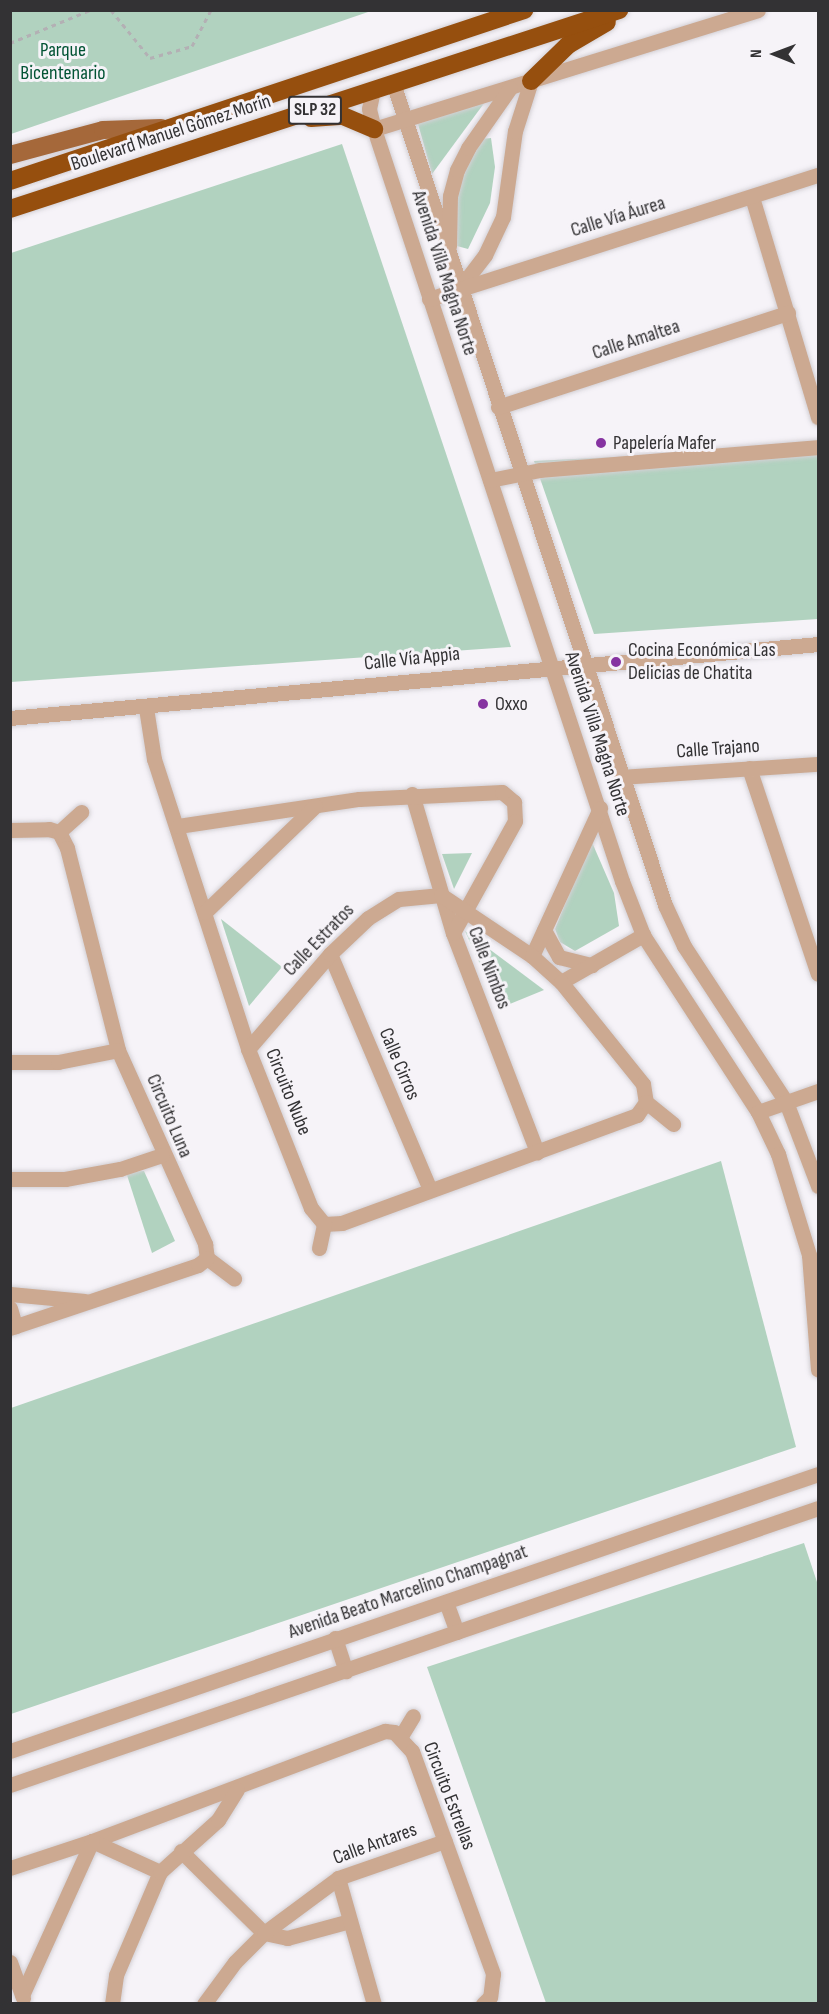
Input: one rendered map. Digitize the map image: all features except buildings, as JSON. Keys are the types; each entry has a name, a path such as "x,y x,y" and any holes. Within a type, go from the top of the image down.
{"highway":[{"name":"Boulevard Manuel Gómez Morín","path":"10,209 619,10"},
{"path":"531,81 568,45 627,10"},
{"name":"Boulevard Manuel Gómez Morín","path":"10,181 177,128 517,13"},
{"path":"373,90 379,76 517,13"},
{"path":"256,130 315,117 344,116 374,129"}],"main road":[{"path":"10,155 103,130 177,128"}],"street":[{"path":"374,129 758,10"},
{"path":"459,289 485,255 503,218 515,131 531,81"},
{"name":"Avenida Villa Magna Norte","path":"393,83 519,472 586,662 620,777 673,926 786,1102 819,1186"},
{"path":"449,261 450,196 457,170 468,148 510,88"},
{"name":"Avenida Villa Magna Norte","path":"373,90 369,109 374,129 643,935 758,1112 778,1154 808,1255 819,1370"},
{"name":"Calle Vía Áurea","path":"429,299 819,175"},
{"path":"752,197 819,417"},
{"name":"Calle Amaltea","path":"498,407 788,313"},
{"path":"490,480 519,472 819,447"},
{"name":"Calle Vía Appia","path":"10,718 147,708 553,665 819,644"},
{"name":"Circuito Nube","path":"147,708 154,759 178,826 248,1049 311,1208 324,1224"},
{"name":"Calle Trajano","path":"620,777 819,764"},
{"path":"749,768 819,974"},
{"path":"178,826 412,794 512,789 516,811 512,831 453,933"},
{"name":"Calle Nimbos","path":"412,794 453,933 537,1152"},
{"path":"205,912 315,806"},
{"path":"532,956 600,808"},
{"path":"10,830 49,829 59,832 81,812"},
{"name":"Circuito Luna","path":"59,832 67,848 118,1050 162,1155 205,1244 207,1258"},
{"path":"319,1248 324,1224 342,1223 637,1115 646,1102 644,1084 561,982 532,956 441,896"},
{"name":"Calle Estratos","path":"248,1049 330,954 368,918 389,904 410,897 441,896"},
{"path":"544,930 559,957 592,965"},
{"path":"561,982 643,935"},
{"name":"Calle Cirros","path":"330,954 430,1190"},
{"path":"10,1062 58,1062 118,1050"},
{"path":"758,1112 819,1091"},
{"path":"646,1102 673,1124"},
{"path":"10,1179 65,1179 120,1169 162,1155"},
{"path":"10,1308 13,1327 198,1265 207,1258 234,1278"},
{"path":"10,1294 90,1301"},
{"name":"Avenida Beato Marcelino Champagnat","path":"10,1751 819,1474"},
{"path":"10,1785 819,1508"},
{"path":"446,1602 457,1632"},
{"path":"335,1638 346,1671"},
{"path":"401,1736 413,1716"},
{"name":"Circuito Estrellas","path":"10,1868 237,1789 385,1731 401,1736 412,1751 493,1974 490,1997 483,2004"},
{"path":"112,2004 116,1975 160,1872 218,1820 237,1789"},
{"path":"23,1999 92,1841 160,1872"},
{"name":"Calle Antares","path":"204,2004 235,1962 264,1933 338,1878 445,1841"},
{"path":"181,1851 264,1933 287,1938 350,1921"},
{"path":"338,1878 374,2004"},
{"path":"10,1962 23,1999"}],"path":[{"path":"10,43 90,10"},
{"path":"111,10 150,58 192,46 211,10"}],"green space":[{"name":"Parque Bicentenario","path":"11,10 371,10 371,11 11,134"},
{"path":"485,102 432,174 418,124"},
{"path":"491,138 495,167 490,203 468,249 457,246 453,225 459,180 481,139"},
{"path":"342,144 511,647 11,682 11,253"},
{"path":"818,447 818,619 594,634 534,461"},
{"path":"591,840 614,893 619,926 575,951 560,942 555,929"},
{"path":"472,853 454,889 442,854"},
{"path":"221,919 282,967 249,1006"},
{"path":"465,931 544,990 500,1008"},
{"path":"721,1161 796,1447 11,1714 11,1408"},
{"path":"144,1171 175,1241 152,1253 126,1172"},
{"path":"804,1543 818,1585 818,2003 546,2003 427,1667"}],"place":[{"name":"Papelería Mafer","path":"601,443"},
{"name":"Cocina Económica Las Delicias de Chatita","path":"616,662"},
{"name":"Oxxo","path":"483,704"}]}
